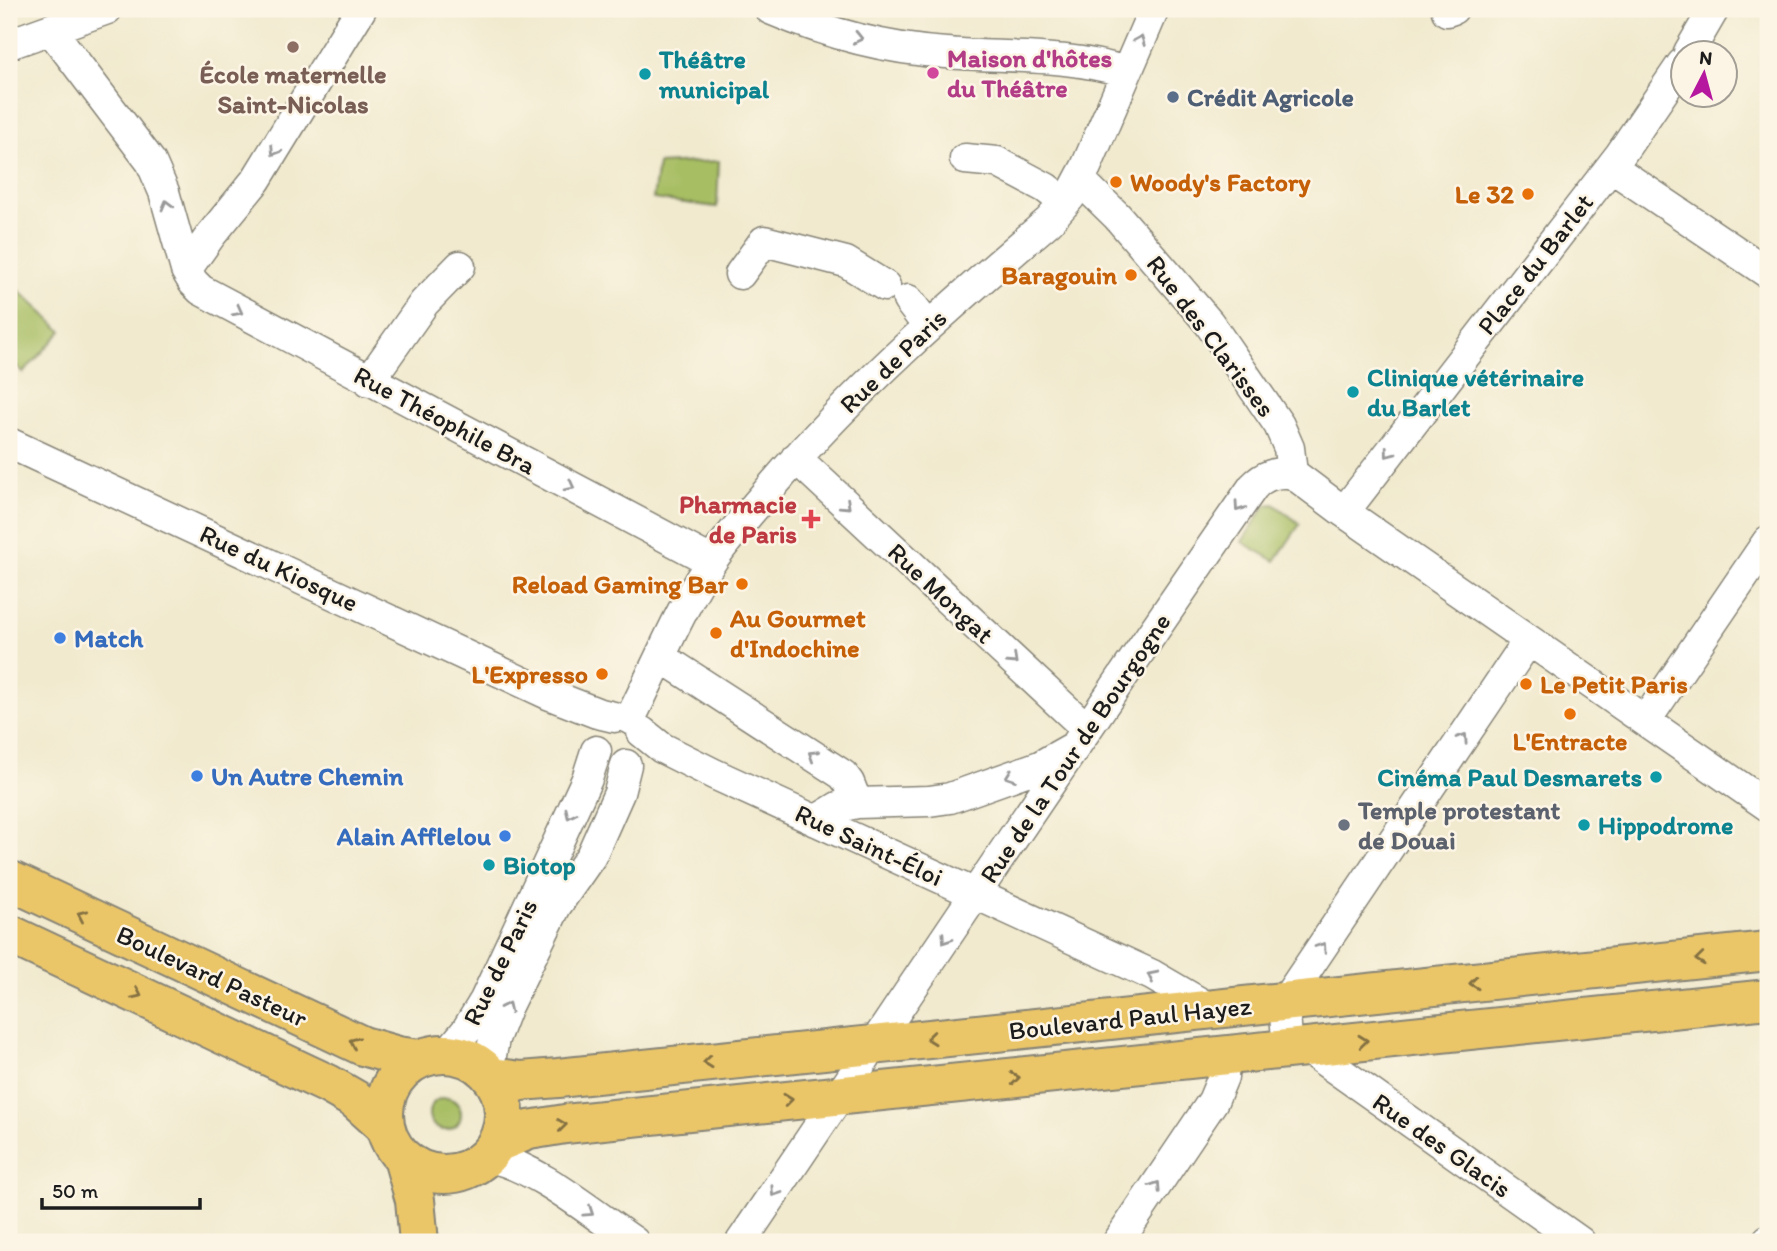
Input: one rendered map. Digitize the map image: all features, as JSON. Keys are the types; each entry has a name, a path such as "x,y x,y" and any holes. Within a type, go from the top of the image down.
{"main road":[{"name":"Boulevard Pasteur","path":"9,880 363,1046 386,1054 434,1056"},
{"name":"Boulevard Pasteur","path":"9,933 336,1087 367,1108 394,1142"},
{"name":"Boulevard Paul Hayez","path":"490,1074 521,1081 1768,951"},
{"name":"Boulevard Paul Hayez","path":"482,1157 542,1127 1768,999"},
{"path":"434,1056 469,1059 490,1074 500,1091 505,1106 503,1129 482,1157 442,1199 421,1242 417,1213 384,1108 389,1090 405,1068 434,1056"},
{"path":"394,1142 427,1171 445,1174 482,1157"}],"street":[{"path":"9,44 107,9"},
{"path":"186,270 211,234 256,180 361,9"},
{"path":"769,9 833,32 914,49 1080,61 1126,72"},
{"name":"Rue de Paris","path":"490,1074 494,1039 506,1008 556,906 591,856 619,793 629,738 662,657 711,561 796,458 877,374 1049,221 1072,192 1154,9"},
{"path":"1697,38 1714,9"},
{"path":"51,30 151,162 164,192 186,270"},
{"path":"1611,167 1668,84"},
{"name":"Rue des Clarisses","path":"965,159 997,162 1052,192 1072,192 1116,216 1209,323 1279,425 1289,449 1292,473"},
{"name":"Place du Barlet","path":"1344,512 1611,167 1768,273"},
{"path":"740,274 764,242 846,262 897,293 928,326"},
{"path":"369,381 424,303 460,266"},
{"name":"Rue Théophile Bra","path":"186,270 193,282 211,297 711,561"},
{"name":"Rue du Kiosque","path":"9,443 548,694 597,713 629,738"},
{"name":"Rue Mongat","path":"796,458 1079,738"},
{"name":"Rue de la Tour de Bourgogne","path":"741,1242 1079,738 1253,487 1266,477 1280,472 1292,473"},
{"path":"1292,473 1528,641 1768,806"},
{"path":"1646,720 1768,541"},
{"path":"1296,1048 1284,1003 1528,641"},
{"path":"662,657 843,775 857,803"},
{"name":"Rue du Kiosque","path":"548,694 573,710 595,746"},
{"name":"Rue de Paris","path":"434,1056 466,1031 485,1000 587,779 599,726 629,738"},
{"path":"595,746 603,761 611,765 629,738"},
{"name":"Rue Saint-Éloi","path":"629,738 662,748 1152,975 1212,1010"},
{"path":"815,821 838,807 857,803 950,798 1040,765 1079,738"},
{"name":"Rue des Glacis","path":"1296,1048 1580,1242"},
{"path":"1118,1242 1213,1101 1223,1077 1224,1056"},
{"path":"482,1157 505,1160 542,1179 634,1242"}],"green space":[{"path":"719,161 717,207 653,199 658,164"},
{"path":"9,281 62,331 23,373 9,359"},
{"path":"1274,504 1300,524 1275,561 1242,542 1266,505"},
{"path":"445,1098 456,1103 461,1114 456,1125 445,1130 434,1125 429,1114 434,1103"}],"place":[{"name":"École maternelle Saint-Nicolas","path":"293,47"},
{"name":"Maison d'hôtes du Théâtre","path":"933,73"},
{"name":"Théâtre municipal","path":"645,74"},
{"name":"Crédit Agricole","path":"1173,97"},
{"name":"Woody's Factory","path":"1116,182"},
{"name":"Le 32","path":"1528,194"},
{"name":"Baragouin","path":"1131,275"},
{"name":"Clinique vétérinaire du Barlet","path":"1353,392"},
{"name":"Pharmacie de Paris","path":"811,519"},
{"name":"Reload Gaming Bar","path":"742,584"},
{"name":"Au Gourmet d'Indochine","path":"716,633"},
{"name":"Match","path":"60,638"},
{"name":"L'Expresso","path":"602,674"},
{"name":"Le Petit Paris","path":"1526,684"},
{"name":"L'Entracte","path":"1570,714"},
{"name":"Un Autre Chemin","path":"197,776"},
{"name":"Cinéma Paul Desmarets","path":"1656,777"},
{"name":"Temple protestant de Douai","path":"1344,825"},
{"name":"Hippodrome","path":"1584,825"},
{"name":"Alain Afflelou","path":"505,836"},
{"name":"Biotop","path":"489,865"}]}
